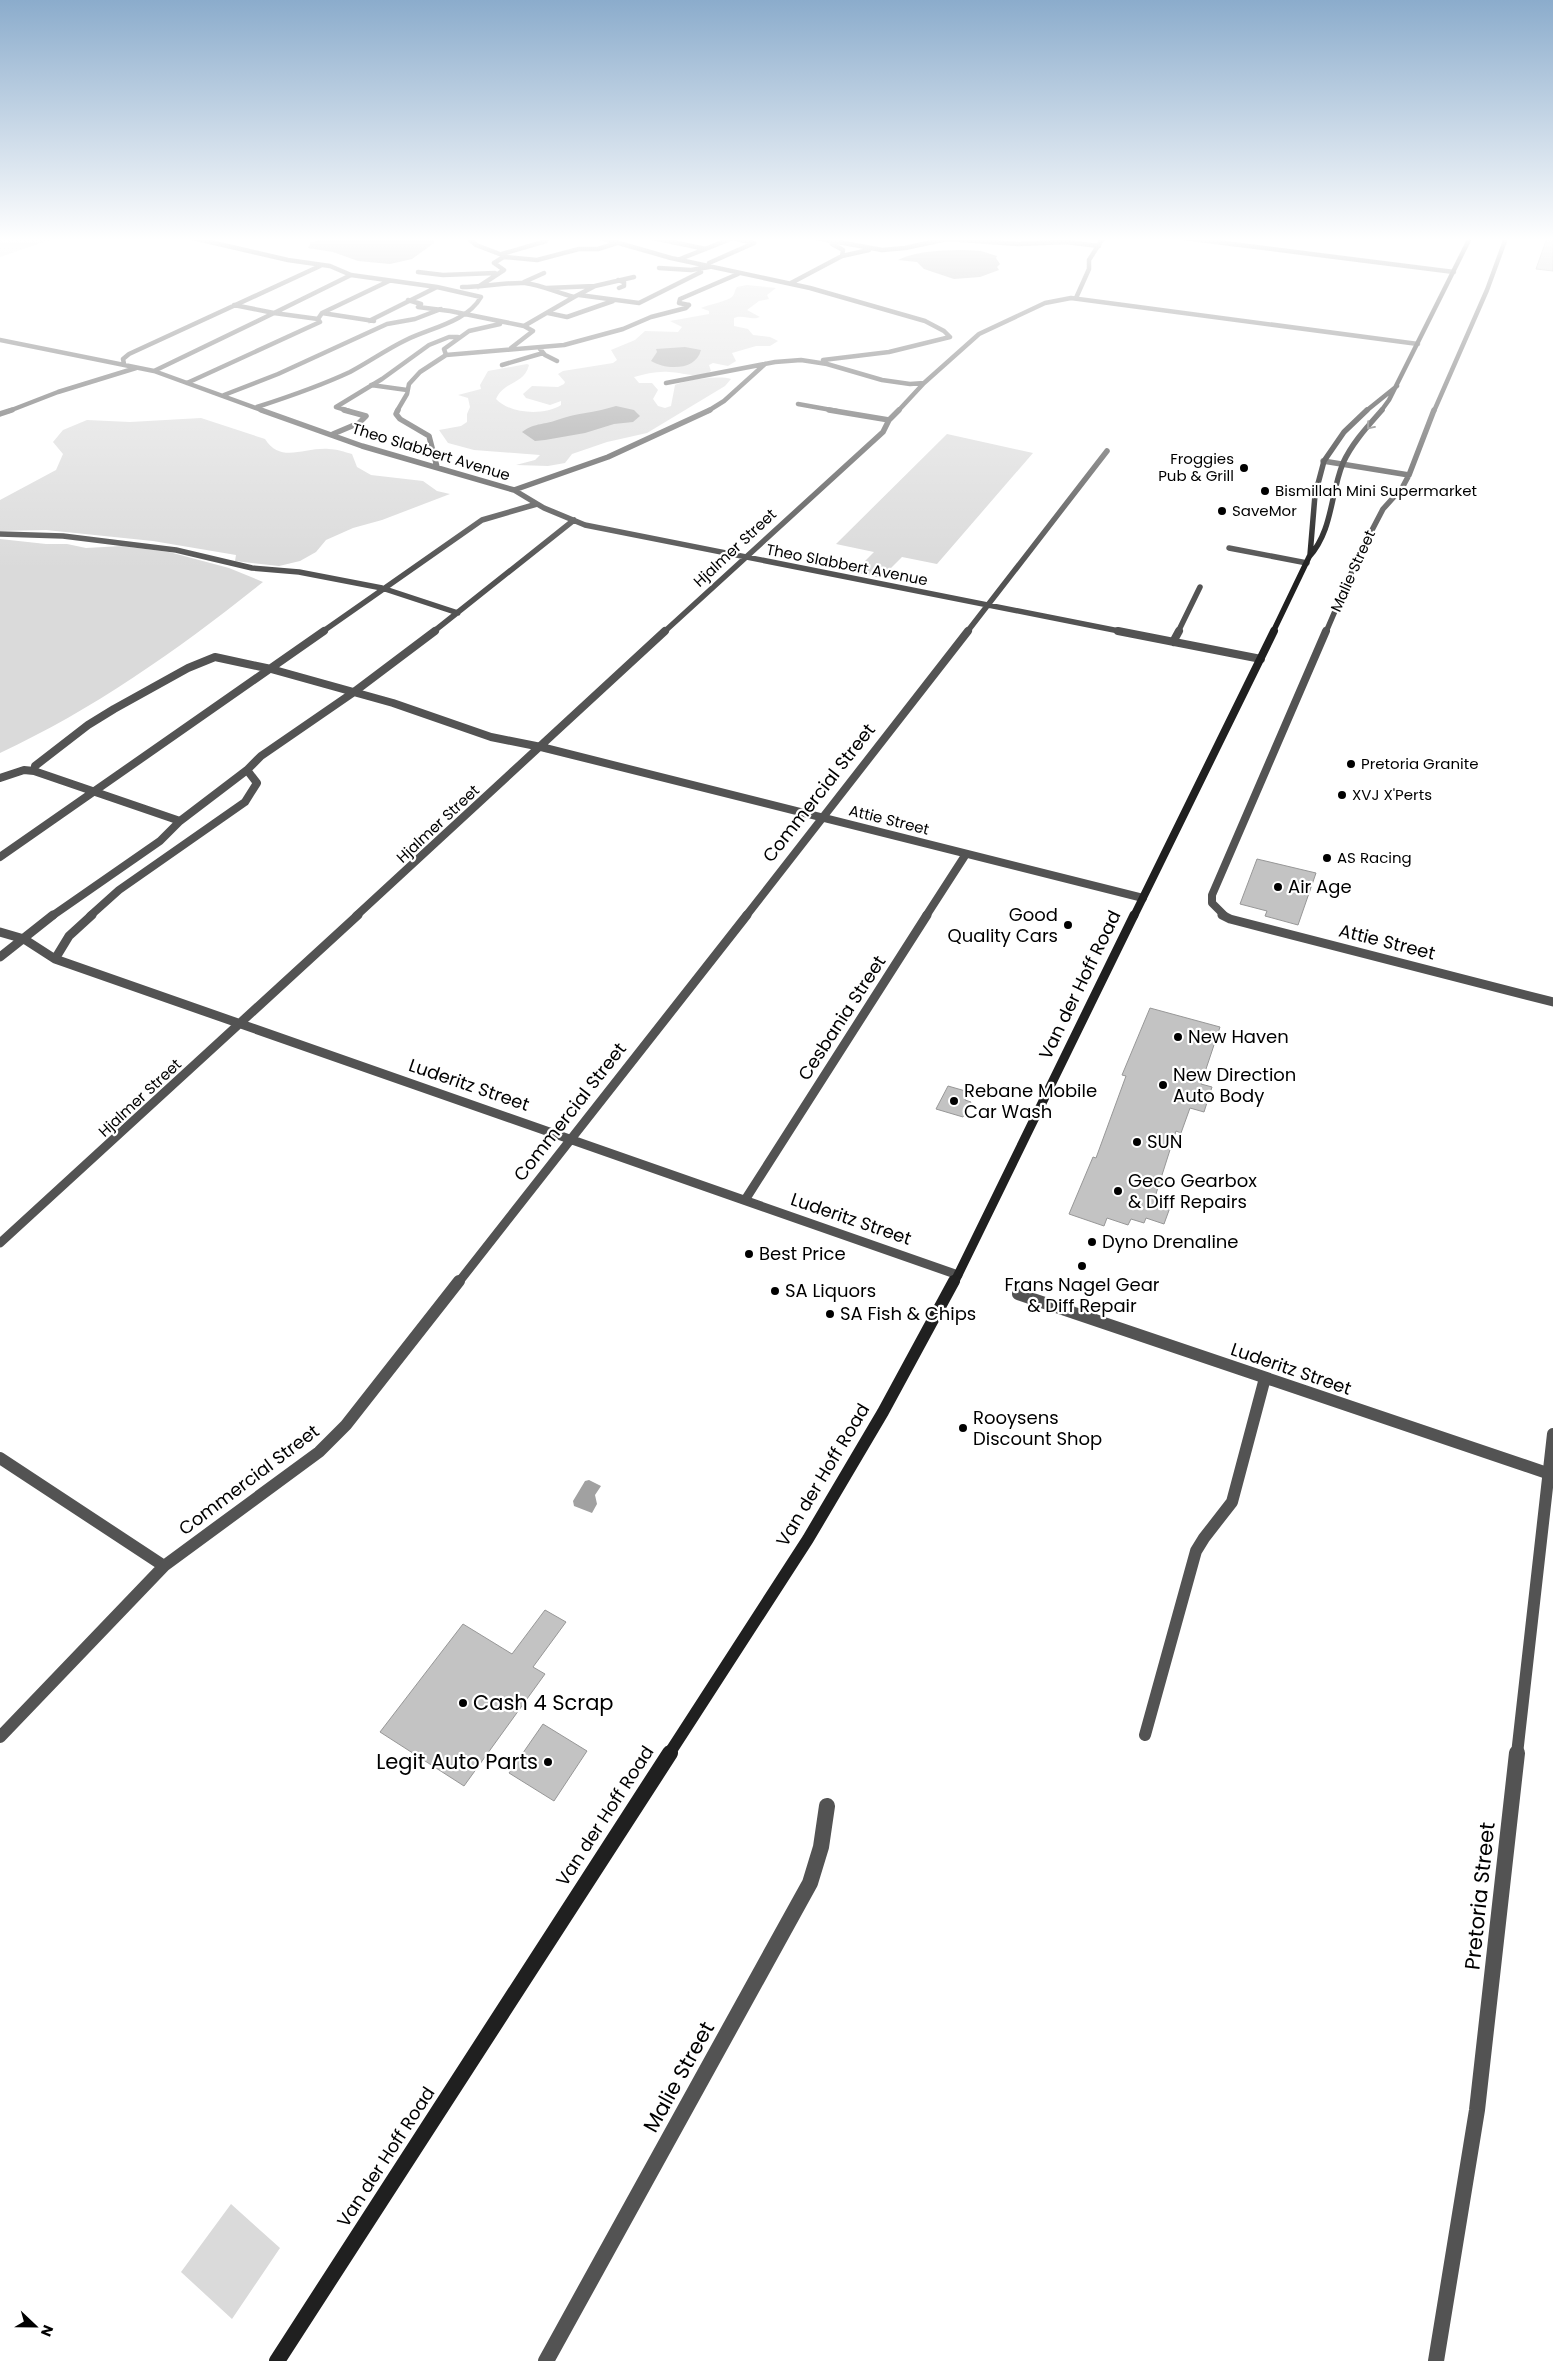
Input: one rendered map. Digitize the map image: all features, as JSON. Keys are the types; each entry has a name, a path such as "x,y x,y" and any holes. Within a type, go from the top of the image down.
{"main road":[{"name":"Van der Hoff Road","path":"277,2361 808,1539 883,1412 958,1275 1308,560 1318,548 1326,530 1343,464 1352,447 1389,400 1416,348"},
{"name":"Van der Hoff Road","path":"1308,560 1315,493 1323,461 1344,432 1397,386"}],"street":[{"name":"Theo Slabbert Avenue","path":"42,348 154,371 362,446 514,490 537,504 585,525 985,606 1261,659"},
{"path":"124,364 123,359 141,348"},
{"path":"154,371 200,348"},
{"path":"187,382 267,348"},
{"path":"224,396 334,348"},
{"path":"256,407 311,388 390,348"},
{"path":"333,434 364,419 366,416 336,407 404,364 423,348"},
{"path":"445,348 443,352 446,356"},
{"path":"437,467 429,436 400,419 396,414 407,394 409,384 420,372 446,356 510,348"},
{"path":"540,348 542,354"},
{"path":"666,383 678,379 712,376 765,364 889,352 903,348"},
{"name":"Hjalmer Street","path":"0,1243 10,1236 240,1025 744,558 883,432 889,420 924,383 963,348"},
{"name":"Malie Street","path":"1215,909 1212,903 1212,895 1359,555 1379,516 1402,488 1409,475 1460,348"},
{"path":"502,365 542,354 557,361"},
{"path":"810,361 883,380 924,383"},
{"path":"514,490 617,453 708,411 724,402 765,364"},
{"path":"0,414 51,395 137,368"},
{"path":"371,385 407,390"},
{"path":"798,404 889,420"},
{"name":"Commercial Street","path":"0,1737 164,1566 320,1452 346,1425 823,818 985,606 1107,451"},
{"path":"1323,461 1409,475"},
{"path":"0,857 271,669 382,588 482,520 537,504"},
{"path":"0,957 74,898 160,841 180,821 247,770 260,756 354,692 458,613 501,576 574,520"},
{"path":"0,534 63,536 176,550 252,568 299,572 382,588 458,613"},
{"path":"1229,548 1308,560"},
{"path":"1172,642 1200,587"},
{"name":"Attie Street","path":"34,771 35,766 88,725 188,668 215,657 271,669 413,709 444,722 491,737 541,747 1143,898"},
{"path":"0,778 24,770 34,771 180,821"},
{"path":"54,959 68,936 119,890 245,802 257,783 247,770"},
{"path":"154,866 160,841"},
{"name":"Cesbania Street","path":"745,1200 966,854"},
{"name":"Attie Street","path":"1215,909 1230,919 1553,1002"},
{"name":"Luderitz Street","path":"0,932 24,939 54,959 958,1275"},
{"name":"Luderitz Street","path":"1018,1294 1551,1475"},
{"path":"1145,1735 1196,1551 1207,1531 1228,1510 1232,1502 1265,1378"},
{"name":"Pretoria Street","path":"1436,2361 1477,2110 1551,1475 1553,1434"},
{"path":"0,1458 164,1566"},
{"name":"Malie Street","path":"546,2361 810,1883 821,1847 827,1806"}],"shaded area":[{"path":"615,348 749,348 732,353 736,361 728,366 713,363 709,365 711,371 707,374 691,375 665,372 634,377 639,383 652,383 658,390 653,399 658,406 665,408 671,406 675,385 703,379 731,379 725,386 647,433 607,442 572,454 565,463 548,466 516,465 535,460 540,455 474,450 448,443 439,430 461,426 467,422 467,414 470,407 468,398 458,395 481,389 480,385 488,371 529,365 523,376 504,388 496,399 510,408 518,410 527,412 546,411 561,405 561,401 550,405 526,398 523,394 532,386 558,387 564,384 565,382 558,374 563,371 613,363 617,360 611,350"},
{"path":"691,348 701,350 693,362 680,367 672,367 651,361 657,352 656,349"},
{"path":"616,406 634,410 640,416 633,422 614,424 585,433 545,440 535,441 522,432 536,425"},
{"path":"201,418 265,439 271,447 286,453 329,449 352,454 357,467 371,475 423,481 437,491 450,494 382,520 353,528 326,540 316,552 300,561 279,566 235,561 236,555 153,541 46,530 0,531 0,500 56,470 63,454 53,442 63,430 87,420 130,422"},
{"path":"947,434 1033,453 937,564 902,557 881,578 854,572 874,552 836,544"},
{"path":"0,539 46,544 67,544 86,548 122,546 169,552 229,568 263,582 201,630 104,697 35,736 0,753"},
{"path":"589,1480 601,1486 595,1495 597,1504 592,1513 574,1506 573,1501 585,1481"},
{"path":"231,2204 280,2248 232,2319 181,2272"}],"building":[{"name":"Air Age","path":"1257,859 1316,873 1298,925 1265,916 1267,911 1240,904"},
{"path":"1150,1008 1220,1027 1201,1084 1212,1087 1204,1112 1190,1108 1181,1133 1176,1131 1155,1197 1172,1202 1164,1224 1146,1218 1144,1223 1131,1219 1128,1225 1107,1218 1104,1226 1069,1214 1093,1157 1096,1158 1126,1076 1122,1075"},
{"name":"Rebane Mobile Car Wash","path":"948,1086 969,1092 965,1100 971,1102 963,1117 936,1109"},
{"name":"Cash 4 Scrap","path":"545,1610 566,1622 533,1667 545,1674 464,1786 380,1732 463,1624 512,1654"},
{"name":"Legit Auto Parts","path":"543,1724 587,1751 554,1801 509,1773"}],"place":[{"name":"Froggies Pub & Grill","path":"1244,468"},
{"name":"Bismillah Mini Supermarket","path":"1265,491"},
{"name":"SaveMor","path":"1222,511"},
{"name":"Pretoria Granite","path":"1351,764"},
{"name":"XVJ X'Perts","path":"1342,795"},
{"name":"AS Racing","path":"1327,858"},
{"name":"Air Age","path":"1278,887"},
{"name":"Good Quality Cars","path":"1068,925"},
{"name":"New Haven","path":"1178,1037"},
{"name":"New Direction Auto Body","path":"1163,1085"},
{"name":"Rebane Mobile Car Wash","path":"954,1101"},
{"name":"SUN","path":"1137,1142"},
{"name":"Geco Gearbox & Diff Repairs","path":"1118,1191"},
{"name":"Dyno Drenaline","path":"1092,1242"},
{"name":"Best Price","path":"749,1254"},
{"name":"Frans Nagel Gear & Diff Repair","path":"1082,1266"},
{"name":"SA Liquors","path":"775,1291"},
{"name":"SA Fish & Chips","path":"830,1314"},
{"name":"Rooysens Discount Shop","path":"963,1428"},
{"name":"Cash 4 Scrap","path":"463,1703"},
{"name":"Legit Auto Parts","path":"548,1762"}]}
